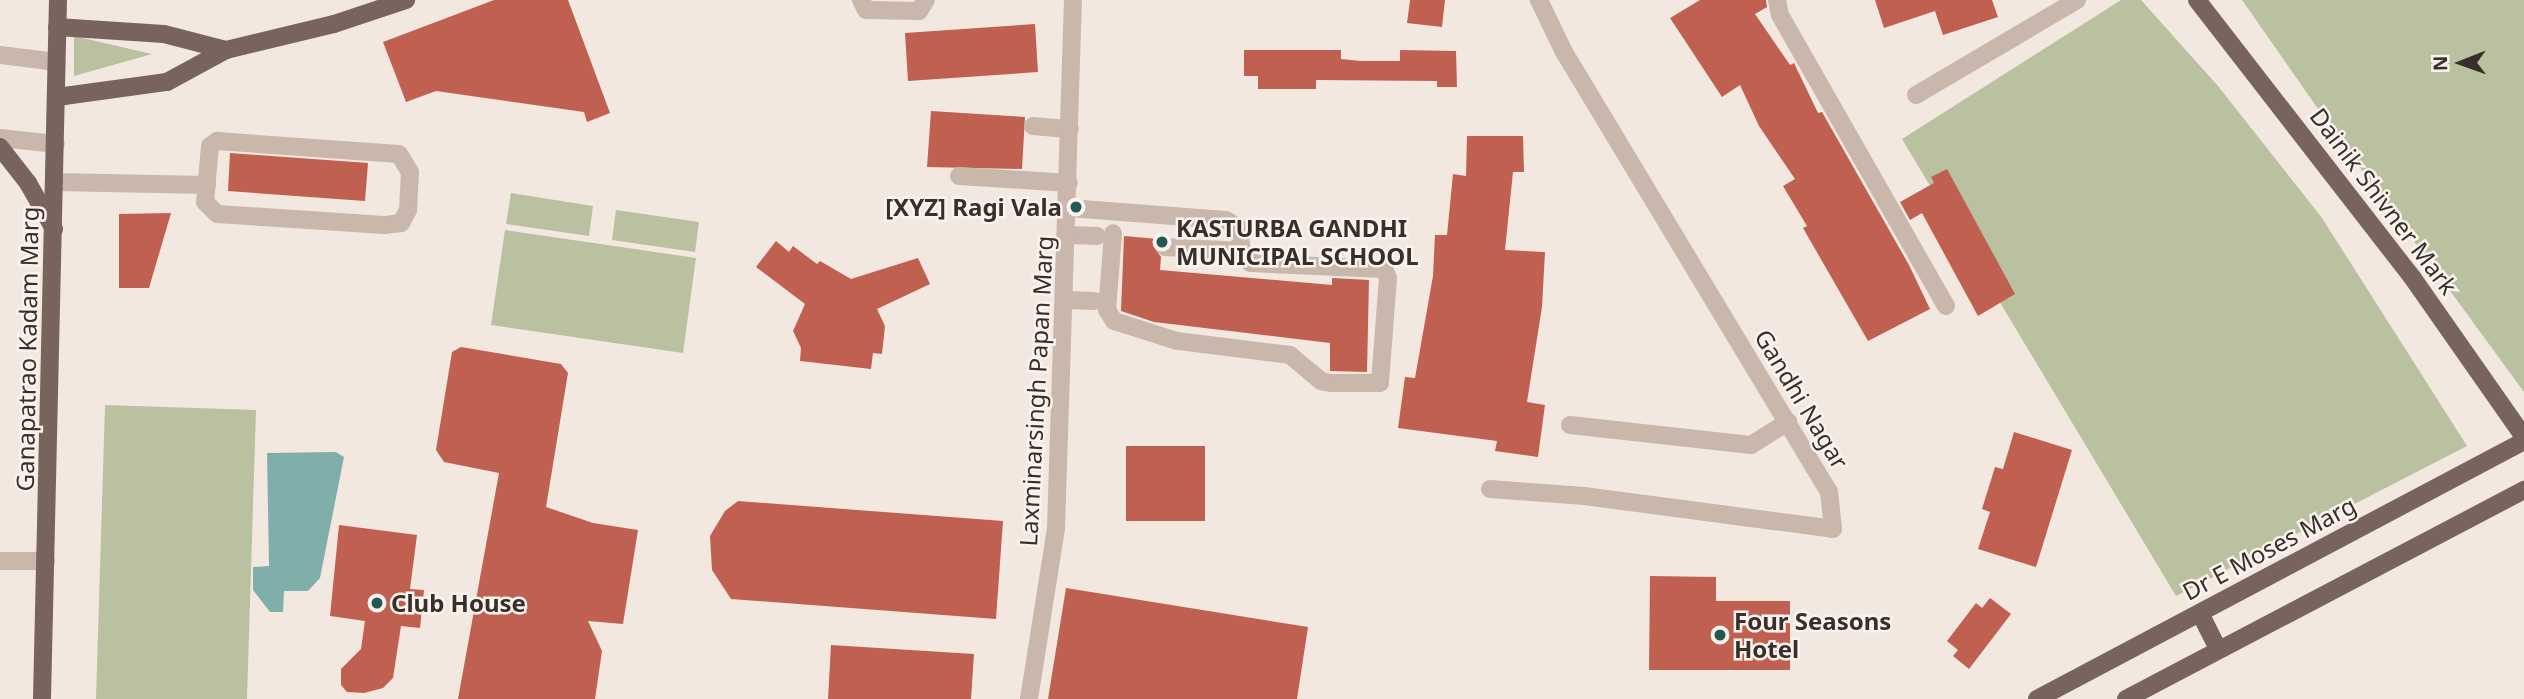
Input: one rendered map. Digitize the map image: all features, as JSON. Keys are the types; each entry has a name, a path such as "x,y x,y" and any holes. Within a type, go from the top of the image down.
{"main road":[{"name":"Ganapatrao Kadam Marg","path":"42,699 58,0"},
{"path":"57,97 166,82 226,50 334,24 406,0"},
{"name":"Dainik Shivner Mark","path":"2197,0 2412,277 2524,439"},
{"path":"57,26 164,34 226,50"},
{"path":"0,147 28,183 54,229"},
{"name":"Dr E Moses Marg","path":"2037,699 2524,439"},
{"path":"2126,699 2524,490"},
{"path":"2200,613 2218,649"}],"street":[{"path":"861,0 866,10 919,11 926,0"},
{"name":"Laxminarsingh Papan Marg","path":"1029,699 1056,528 1069,208 1073,0"},
{"name":"Gandhi Nagar","path":"1490,489 1584,496 1833,529 1829,492 1564,52 1539,0"},
{"path":"1777,0 1780,15 1946,306"},
{"path":"1916,95 2077,0"},
{"path":"0,55 57,62"},
{"path":"1033,126 1070,129"},
{"path":"0,138 56,144"},
{"path":"217,141 399,154 410,172 408,210 401,223 384,225 217,214 205,202 207,185 210,146 217,141"},
{"path":"959,176 1069,183"},
{"path":"55,182 207,185"},
{"path":"1068,234 1105,234 1107,310 1114,321 1177,341 1290,355 1321,381 1378,386 1387,271 1250,263 1242,251 1239,228 1226,219 1069,208"},
{"path":"1165,247 1242,251"},
{"path":"1066,300 1094,301"},
{"path":"1570,425 1751,445 1788,422"},
{"path":"0,561 46,561"}],"green space":[{"path":"2121,0 2141,0 2218,86 2322,218 2467,446 2176,596 1902,139"},
{"path":"2242,0 2524,0 2524,392 2337,136"},
{"path":"74,36 152,54 74,76"},
{"path":"511,193 593,206 589,236 506,224"},
{"path":"616,210 699,222 695,252 612,240"},
{"path":"505,230 696,258 683,353 491,325"},
{"path":"105,405 256,410 247,699 96,699"}],"water":[{"path":"336,452 344,457 320,578 308,591 284,591 283,612 270,612 253,590 253,567 269,566 267,453"}],"building":[{"path":"494,0 568,0 610,113 587,122 584,112 436,91 406,102 383,42"},
{"path":"1410,0 1445,0 1442,27 1407,23"},
{"path":"1700,0 1766,0 1767,7 1755,14 1790,65 1794,63 1818,113 1822,112 1909,265 1930,309 1868,341 1803,228 1807,226 1783,186 1795,179 1759,126 1740,85 1722,97 1670,18"},
{"path":"1875,0 1992,0 1998,17 1943,35 1935,11 1884,28"},
{"path":"1035,24 1038,72 908,81 905,33"},
{"path":"1244,50 1341,50 1341,59 1361,61 1400,61 1400,50 1456,51 1457,87 1437,87 1437,81 1316,80 1316,89 1258,89 1258,76 1244,76"},
{"path":"931,111 1025,117 1022,169 927,167"},
{"path":"1467,136 1523,136 1524,172 1513,172 1505,250 1545,252 1542,307 1527,402 1545,405 1538,457 1495,451 1497,441 1398,428 1405,377 1415,378 1433,276 1435,235 1447,235 1453,174 1466,176"},
{"path":"230,153 368,163 365,201 228,191"},
{"path":"1947,169 2015,294 1978,316 1922,213 1910,220 1900,202 1934,183 1931,177"},
{"path":"171,213 149,288 119,288 119,214"},
{"path":"1124,236 1158,239 1154,247 1161,257 1160,270 1332,285 1332,278 1369,280 1367,372 1330,371 1330,343 1154,322 1121,311"},
{"path":"776,241 789,252 793,246 817,264 820,261 851,279 918,258 930,284 877,309 885,326 882,354 873,353 871,369 800,361 801,348 793,331 805,304 756,267"},
{"path":"461,347 561,364 568,373 546,507 593,523 638,530 623,624 588,621 602,651 595,699 458,699 499,473 444,462 436,450 452,352"},
{"path":"2014,432 2072,450 2036,567 1978,549 1990,512 1982,509 1995,467 2003,469"},
{"path":"1126,446 1205,446 1205,521 1126,521"},
{"path":"738,501 1003,521 996,619 731,599 712,570 710,536 725,511"},
{"name":"Club House","path":"339,525 417,535 410,589 424,590 420,628 401,626 393,678 383,688 364,693 347,692 341,685 341,669 361,649 365,621 330,616"},
{"name":"Four Seasons Hotel","path":"1650,576 1716,577 1716,601 1790,601 1790,670 1649,670"},
{"path":"1066,588 1308,627 1297,699 1048,699"},
{"path":"1990,598 2011,614 1969,669 1953,656 1958,650 1947,641 1976,603 1982,608"},
{"path":"831,645 974,654 971,699 828,699"}],"place":[{"name":"[XYZ] Ragi Vala","path":"1076,207"},
{"name":"KASTURBA GANDHI MUNICIPAL SCHOOL","path":"1162,242"},
{"name":"Club House","path":"377,603"},
{"name":"Four Seasons Hotel","path":"1720,635"}]}
